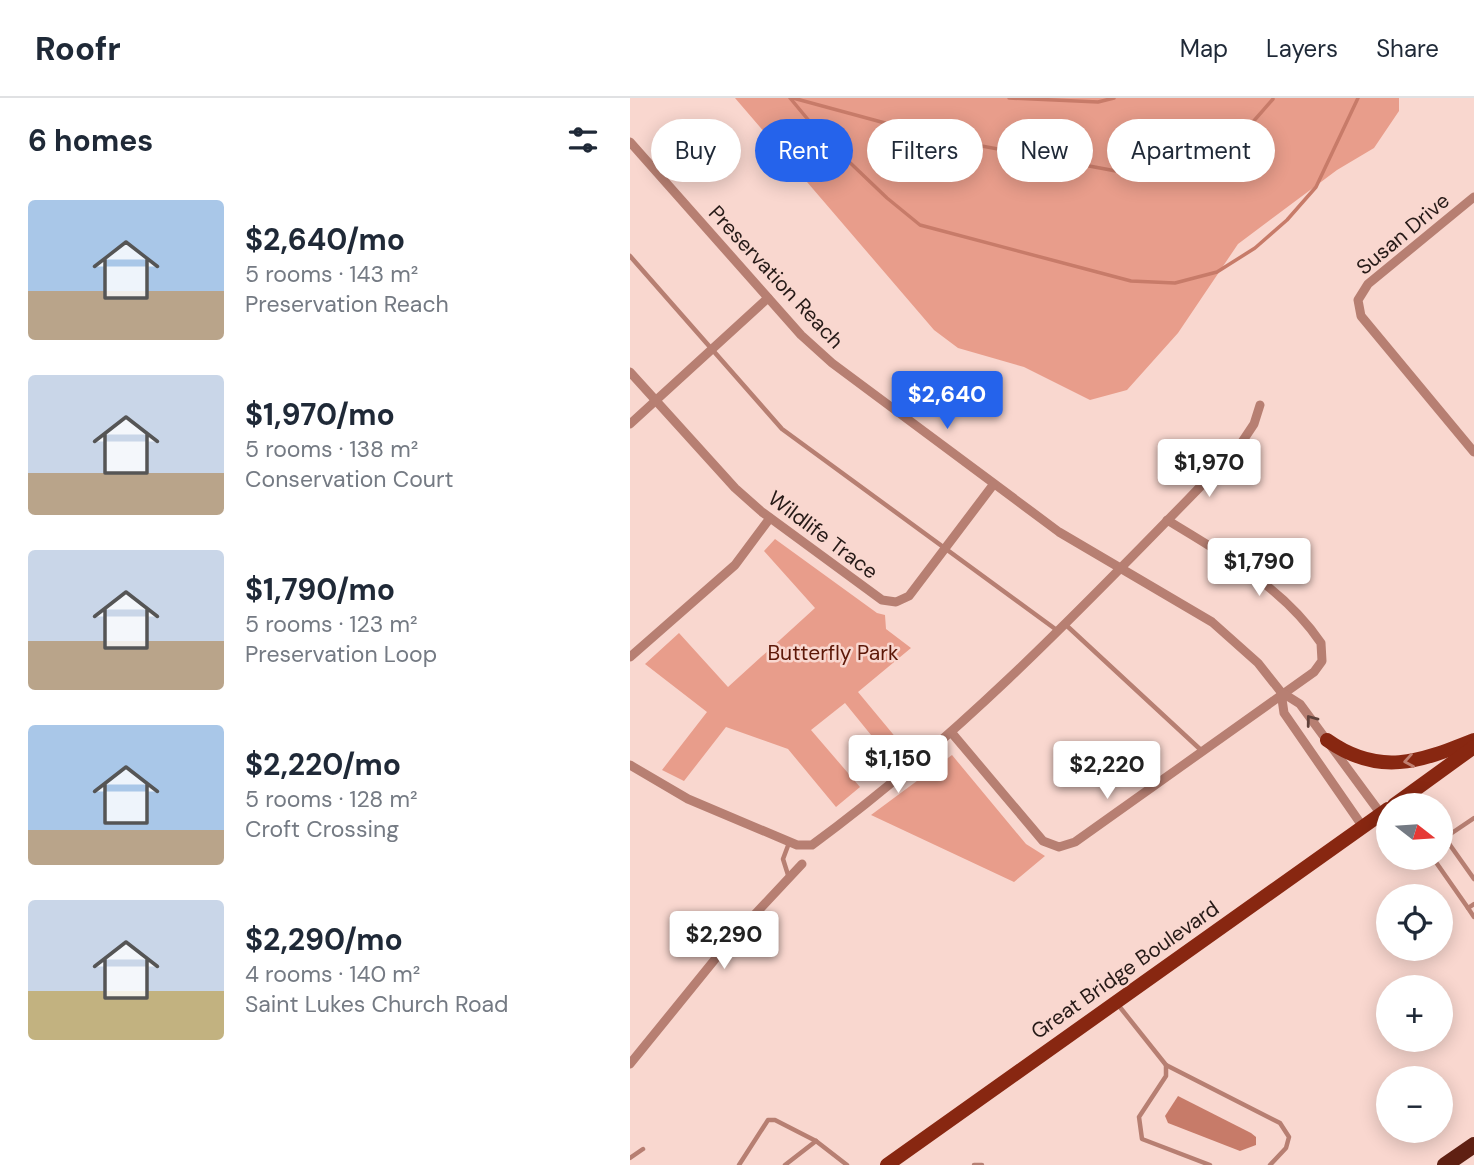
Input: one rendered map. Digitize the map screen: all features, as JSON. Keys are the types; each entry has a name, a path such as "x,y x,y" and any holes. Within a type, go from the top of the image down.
{"highway":[{"path":"1445,1165 1474,1144"}],"main road":[{"path":"1327,740 1363,759 1400,763 1439,754 1474,740"},
{"name":"Great Bridge Boulevard","path":"1410,793 1474,747"},
{"name":"Great Bridge Boulevard","path":"887,1165 1376,818"}],"street":[{"name":"Preservation Reach","path":"630,142 801,335 832,363 1059,532 1212,622 1238,644 1281,692 1300,704 1327,740 1378,793"},
{"name":"Susan Drive","path":"1474,197 1368,284 1358,300 1362,316 1474,452"},
{"path":"630,424 768,298"},
{"name":"Wildlife Trace","path":"630,372 735,488 770,518 877,597 890,601 909,596 993,485"},
{"path":"630,765 688,799 789,842 803,847 812,845 951,732 1062,628 1238,448 1254,424 1260,405"},
{"path":"630,657 735,565 770,518"},
{"path":"951,732 1038,835 1048,844 1059,847 1075,842 1281,692 1314,672 1322,661 1324,651 1321,642 1273,590 1227,557 1167,520"},
{"name":"Preservation Reach","path":"1281,692 1284,713 1363,827"},
{"path":"630,1064 729,942 802,864"}],"lane":[{"path":"630,256 782,429 1062,628 1202,751"},
{"path":"1453,832 1474,818"},
{"path":"789,842 783,859 789,878"},
{"path":"1453,852 1474,879"},
{"path":"1441,870 1474,917"},
{"path":"1468,908 1474,904"},
{"path":"1116,1002 1166,1065 1280,1123 1289,1137 1286,1148 1270,1165"},
{"path":"1166,1065 1166,1076 1139,1117 1142,1139 1210,1165"},
{"path":"739,1165 768,1120 816,1141 847,1165"},
{"path":"785,1165 816,1141"},
{"path":"630,1158 643,1149"},
{"path":"974,1165 982,1165"}],"green space":[{"path":"735,98 1399,98 1399,111 1374,148 1337,170 1238,244 1178,333 1127,390 1090,400 1024,367 958,348 934,330 807,182 853,182 853,119 755,119 755,121"},
{"name":"Butterfly Park","path":"775,539 877,613 885,615 886,629 911,648 858,692 907,751 893,762 845,703 811,730 860,787 836,807 788,749 726,727 684,781 662,770 707,712 645,664 679,633 728,687 815,608 764,551"},
{"path":"952,755 1026,844 1045,856 1014,882 871,815"}],"shaded area":[{"path":"1178,1096 1251,1133 1256,1137 1256,1145 1240,1151 1168,1123 1165,1116"}],"waterway":[{"path":"790,98 820,134 887,198 920,225 1131,281 1175,283 1217,272 1255,248 1287,220 1316,187 1358,98"},
{"path":"793,98 944,139 1116,171 1205,151 1245,131 1273,99"},
{"path":"1009,98 1098,102 1114,98"}]}
